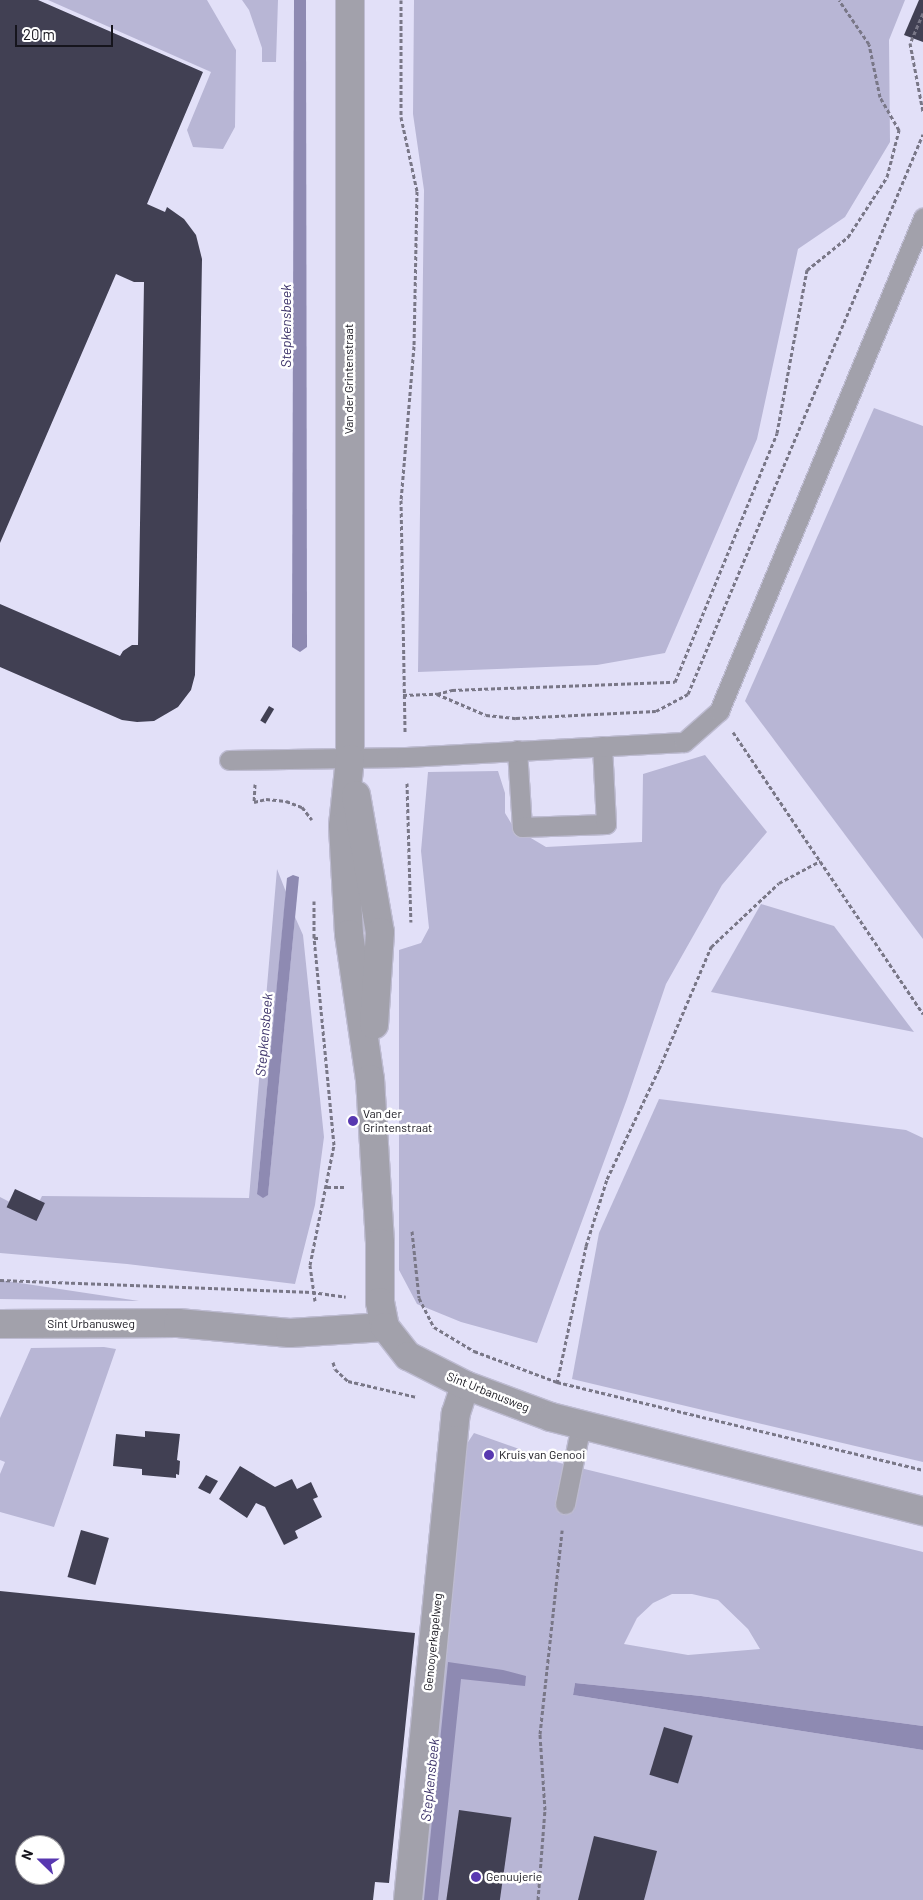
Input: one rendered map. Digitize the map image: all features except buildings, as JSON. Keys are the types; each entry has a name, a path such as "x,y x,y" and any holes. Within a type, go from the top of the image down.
{"street":[{"name":"Van der Grintenstraat","path":"350,0 350,759 343,826 349,934 370,1079 380,1243 380,1302 385,1327"},
{"name":"Van der Grintenstraat","path":"350,759 380,932 370,1079"},
{"name":"Sint Urbanusweg","path":"0,1324 178,1324 290,1333 385,1327 408,1356 464,1385 551,1417 923,1511"},
{"name":"Genooyerkapelweg","path":"408,1900 456,1413 464,1385"}],"lane":[{"path":"229,760 406,757 684,742 718,711 923,218"},
{"path":"517,750 522,827 606,824 602,746"},
{"path":"565,1504 581,1424"}],"path":[{"path":"380,932 402,930 408,926 412,919 403,695 401,500 414,346 416,191 400,117 401,0"},
{"path":"403,695 437,694 452,690 675,682 777,433 807,270 848,237 887,177 899,130 880,97 869,44 839,0"},
{"path":"923,13 910,43 923,112"},
{"path":"437,694 486,715 516,718 656,711 688,694 923,134"},
{"path":"718,711 923,1014"},
{"path":"257,759 254,802 266,800 286,801 302,808 312,821 312,830"},
{"path":"551,1417 586,1246 607,1179 659,1068 711,947 779,883 820,861"},
{"path":"314,895 314,938 334,1145 310,1265 312,1292 335,1369 348,1381 419,1398 456,1413"},
{"path":"314,938 349,934"},
{"path":"0,1280 312,1292"},
{"path":"419,1298 434,1327 474,1350 557,1382 923,1470"},
{"path":"538,1900 545,1810 540,1734 565,1504"}],"shaded area":[{"path":"48,0 207,0 236,50 235,127 223,149 193,147 187,130 211,72"},
{"path":"242,0 278,0 276,62 262,62 262,48 249,10"},
{"path":"294,0 306,0 307,647 300,652 292,647"},
{"path":"414,0 905,0 889,40 890,142 845,217 798,249 757,439 665,653 597,665 418,672 424,190 413,114"},
{"path":"874,408 923,426 923,939 745,701"},
{"path":"705,755 767,832 722,885 666,984 627,1099 537,1343 461,1322 417,1304 399,1270 399,950 421,943 429,928 421,851 428,772 498,771 505,793 505,813 514,828 546,847 642,842 643,774"},
{"path":"277,869 286,892 257,1194 268,1194 295,917 303,935 324,1137 315,1205 295,1284 127,1264 0,1253 0,1197 33,1214 42,1196 249,1198"},
{"path":"293,875 299,877 268,1195 263,1198 257,1194 287,878"},
{"path":"761,904 834,926 914,1032 711,992"},
{"path":"659,1099 906,1130 923,1138 923,1462 572,1379 599,1233"},
{"path":"0,1280 139,1301 0,1299"},
{"path":"104,1347 116,1349 54,1527 0,1512 0,1474 5,1462 0,1460 0,1418 31,1348"},
{"path":"474,1433 556,1462 923,1552 923,1726 701,1696 575,1683 573,1695 923,1750 923,1900 417,1900 464,1448","holes":["672,1594 692,1594 718,1600 748,1629 760,1649 688,1655 624,1644 637,1618 653,1603"]},
{"path":"448,1662 503,1670 526,1676 525,1686 461,1679 438,1900 424,1900"},
{"path":"575,1683 701,1696 923,1726 923,1750 573,1695"}],"place":[{"name":"Van der Grintenstraat","path":"353,1121"},
{"name":"Kruis van Genooi","path":"489,1455"},
{"name":"Genuujerie","path":"476,1877"}],"water label":[{"name":"Stepkensbeek","path":"286,326"},
{"name":"Stepkensbeek","path":"264,1035"},
{"name":"Stepkensbeek","path":"430,1780"}]}
